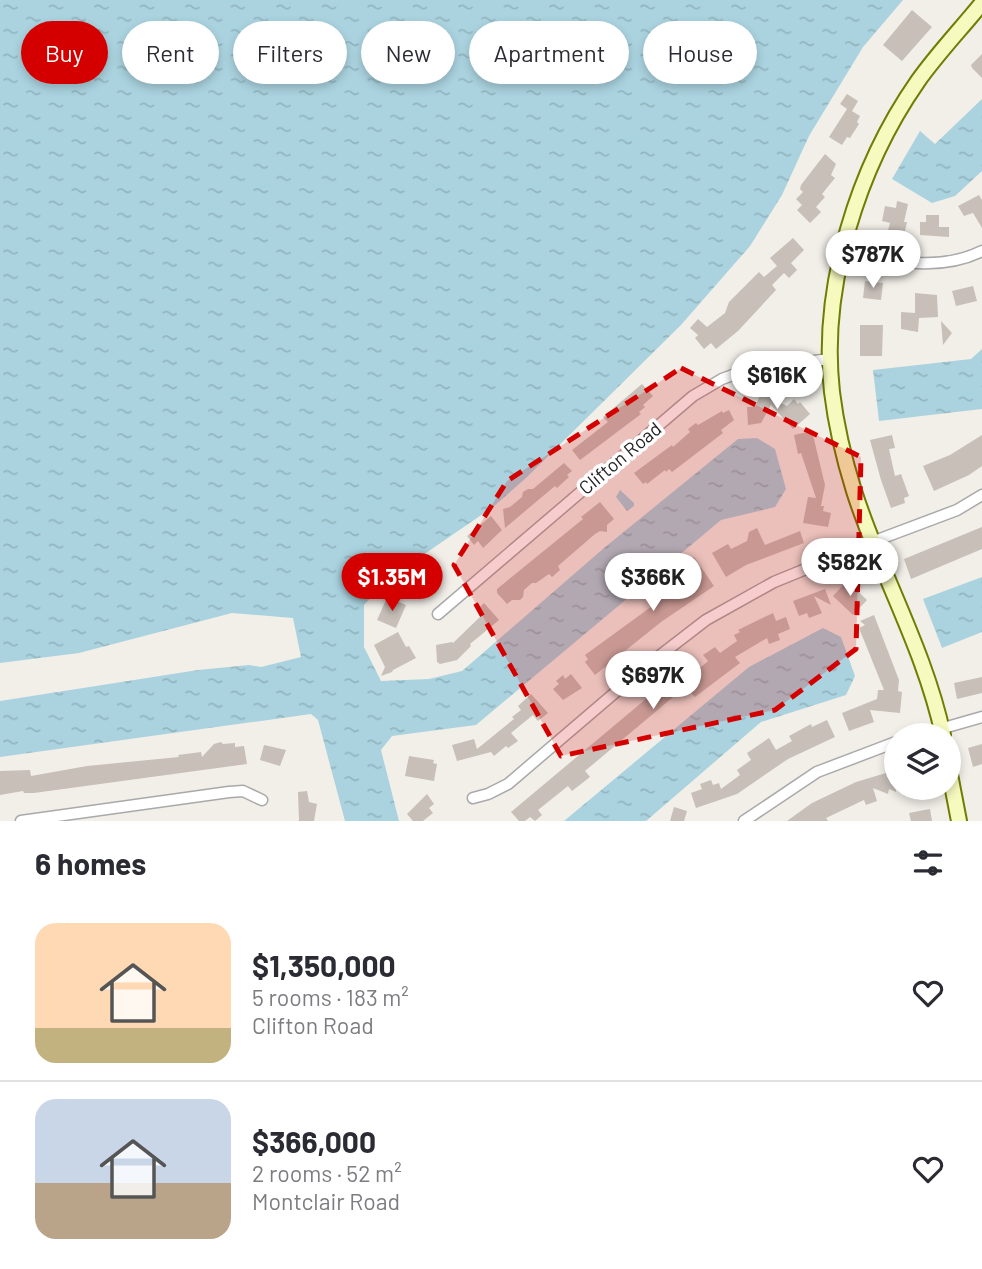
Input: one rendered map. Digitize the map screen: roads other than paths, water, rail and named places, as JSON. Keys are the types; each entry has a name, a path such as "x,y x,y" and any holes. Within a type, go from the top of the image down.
{"street":[{"path":"939,723 925,675 854,490 837,425 830,359 834,302 843,253 859,193 884,137 918,80 982,3"},
{"path":"843,253 916,264 944,263 969,258 982,251"},
{"name":"Clifton Road","path":"438,614 694,396 722,379 749,369 830,359"},
{"path":"473,798 508,784 645,667 706,620 774,582 872,541 957,510 982,495"},
{"path":"961,725 982,717"},
{"path":"744,821 817,772 884,747"},
{"path":"21,821 229,792 243,792 262,800"},
{"path":"955,800 959,821"}],"water":[{"path":"0,0 903,0 863,47 809,136 782,195 750,246 681,325 526,478 493,507 388,579 364,605 364,647 381,681 429,679 462,671 604,548 738,439 757,438 775,449 786,489 775,507 721,520 476,725 392,736 381,750 399,821 345,821 318,720 311,714 0,757 0,701 198,670 249,665 261,667 301,657 293,618 232,613 79,653 0,663"},
{"path":"982,99 982,171 955,196 932,203 892,179 920,131 935,144"},
{"path":"982,349 982,409 879,421 873,370 971,359"},
{"path":"620,490 634,503 627,511 616,497"},
{"path":"982,577 982,632 942,648 923,599"},
{"path":"823,628 841,637 855,676 846,695 761,722 646,821 564,821 749,667"}]}
